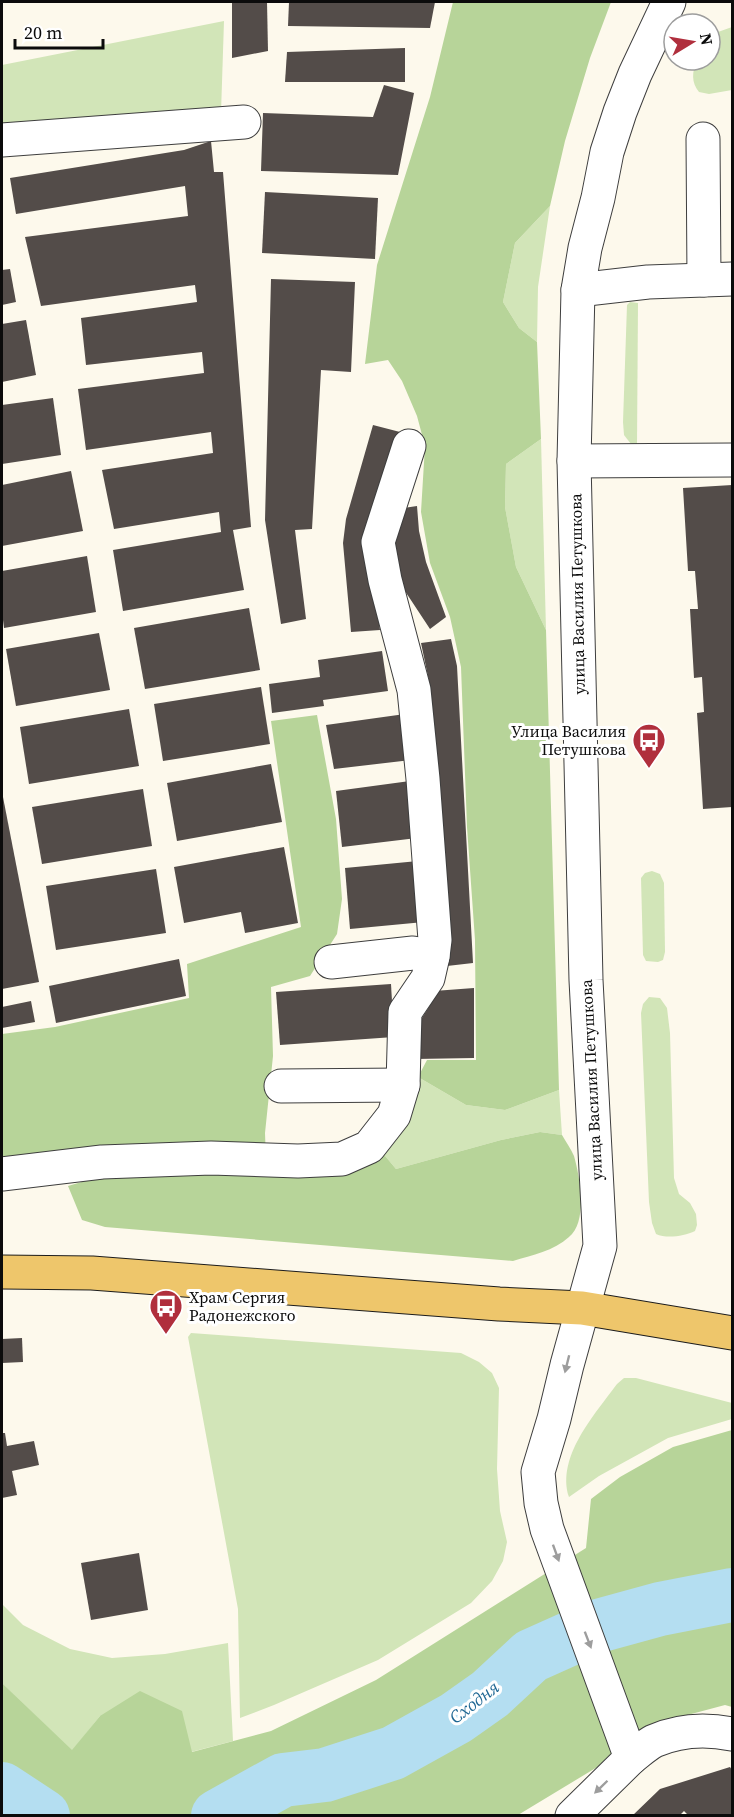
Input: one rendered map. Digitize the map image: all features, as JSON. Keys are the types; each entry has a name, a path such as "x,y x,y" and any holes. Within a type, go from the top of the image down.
{"main road":[{"path":"2,1272 92,1273 499,1304 582,1308 732,1333"}],"street":[{"name":"улица Василия Петушкова","path":"632,1758 547,1529 541,1503 538,1472 600,1246 586,980 574,461 578,290 607,152 635,74 669,2"},
{"path":"2,140 244,122"},
{"path":"578,290 648,282 702,284 703,139"},
{"path":"2,1174 102,1162 211,1158 297,1161 342,1159 369,1147 394,1115 403,1085 405,1012 428,978 435,940 414,690 385,580 378,542 409,446"},
{"path":"574,461 732,460"},
{"path":"331,962 412,953 433,956"},
{"path":"281,1086 403,1085"},
{"path":"572,1815 652,1742 670,1735 692,1731 717,1731 732,1734"}],"green space":[{"path":"453,2 611,2 590,58 565,141 550,206 515,243 503,302 519,328 537,342 541,439 506,464 505,507 516,567 546,630 559,1090 505,1110 466,1105 418,1077 427,1060 476,1060 475,940 467,827 461,667 450,617 430,563 421,512 425,446 417,416 402,381 388,360 365,364 377,265 430,97"},
{"path":"224,21 221,113 2,130 2,65"},
{"path":"732,27 732,90 709,94 699,92 693,77 694,72 722,72 722,31"},
{"path":"550,206 538,287 537,342 519,328 503,302 515,243"},
{"path":"630,302 638,303 637,444 631,444 624,435 623,422 627,305"},
{"path":"541,439 546,630 516,567 505,507 506,464"},
{"path":"317,715 336,819 342,899 337,934 310,976 271,987 273,1056 265,1133 266,1160 381,1151 396,1169 501,1140 540,1132 562,1135 573,1153 580,1187 581,1210 575,1230 563,1242 550,1249 513,1261 105,1227 82,1220 68,1186 95,1178 2,1164 2,1034 55,1027 189,998 187,964 301,927 271,721"},
{"path":"652,871 660,874 664,883 665,952 663,960 658,962 646,961 643,955 641,878 645,873"},
{"path":"649,997 660,998 667,1008 670,1033 674,1178 679,1194 690,1203 696,1214 695,1231 676,1236 656,1234 649,1202 641,1013 643,1004"},
{"path":"418,1077 466,1105 505,1110 559,1090 562,1135 540,1132 501,1140 396,1169 381,1151"},
{"path":"191,1333 461,1353 479,1362 492,1373 499,1388 497,1469 500,1511 507,1542 503,1561 492,1581 471,1603 378,1660 240,1718 238,1609 188,1337"},
{"path":"624,1378 636,1378 732,1403 732,1419 668,1438 599,1476 569,1497 566,1482 573,1452 589,1422"},
{"path":"732,1430 732,1707 725,1705 680,1717 518,1815 2,1815 2,1683 72,1750 100,1716 140,1691 182,1711 192,1752 271,1731 376,1680 586,1548 591,1499 620,1477 673,1447"},
{"path":"2,1604 23,1625 70,1649 112,1658 165,1654 228,1643 233,1741 191,1752 100,1716 72,1751 2,1683"}],"building":[{"path":"232,2 267,2 268,51 232,58"},
{"path":"289,2 435,2 430,28 288,26"},
{"path":"405,48 405,82 285,82 287,52"},
{"path":"384,85 414,93 398,175 261,171 263,113 373,117"},
{"path":"211,141 214,172 223,172 251,527 233,530 244,590 123,611 113,550 221,532 219,512 114,529 102,470 213,453 211,432 86,450 78,389 204,373 202,352 86,365 81,318 197,302 195,285 41,306 25,237 188,216 185,186 16,214 10,178 184,150"},
{"path":"265,192 378,198 375,259 262,253"},
{"path":"10,269 16,302 2,305 2,270"},
{"path":"271,279 355,282 351,372 321,370 312,529 295,530 306,619 281,624 265,520"},
{"path":"26,320 36,375 2,382 2,324"},
{"path":"53,398 61,455 2,464 2,405"},
{"path":"373,425 400,432 367,536 380,630 351,632 343,543 346,519"},
{"path":"71,471 83,531 2,546 2,485"},
{"path":"732,485 732,807 703,809 697,713 704,712 702,677 694,678 690,609 698,609 695,571 688,571 683,488"},
{"path":"417,506 419,531 426,562 446,617 430,629 399,582 393,562 397,509"},
{"path":"87,556 96,612 4,628 2,571"},
{"path":"249,608 260,670 145,689 134,628"},
{"path":"99,633 110,690 16,706 6,649"},
{"path":"451,639 457,666 473,963 447,966 435,748 429,681 421,643"},
{"path":"382,651 388,691 323,700 324,706 272,713 269,684 320,677 318,660"},
{"path":"261,687 270,744 163,761 154,704"},
{"path":"129,709 139,766 29,784 20,727"},
{"path":"405,714 411,760 334,769 326,725"},
{"path":"271,764 282,822 177,841 167,783"},
{"path":"410,781 417,838 342,847 336,791"},
{"path":"143,789 152,846 42,864 32,807"},
{"path":"2,792 39,982 2,989"},
{"path":"284,847 298,923 245,933 241,912 184,923 174,867"},
{"path":"418,861 424,922 350,929 345,868"},
{"path":"156,869 166,933 56,950 46,886"},
{"path":"179,959 186,996 56,1023 49,986"},
{"path":"391,984 394,1037 280,1045 276,992"},
{"path":"474,988 474,1058 415,1059 420,1021 429,1007 434,991"},
{"path":"31,1001 35,1022 2,1028 2,1007"},
{"path":"22,1338 23,1362 2,1363 2,1339"},
{"path":"2,1433 5,1433 7,1446 34,1441 39,1465 12,1471 17,1495 2,1498"},
{"path":"139,1553 148,1610 91,1620 81,1563"},
{"path":"730,1767 732,1770 732,1816 689,1816 684,1811 679,1816 632,1816 660,1789"}],"waterway":[{"name":"Сходня","path":"218,1816 283,1780 325,1775 393,1753 456,1718 490,1694 531,1656 598,1626 660,1609 732,1595"},
{"name":"Сходня","path":"2,1789 43,1816"}],"place":[{"name":"Улица Василия Петушкова","path":"649,769"},
{"name":"Храм Сергия Радонежского","path":"166,1335"}]}
